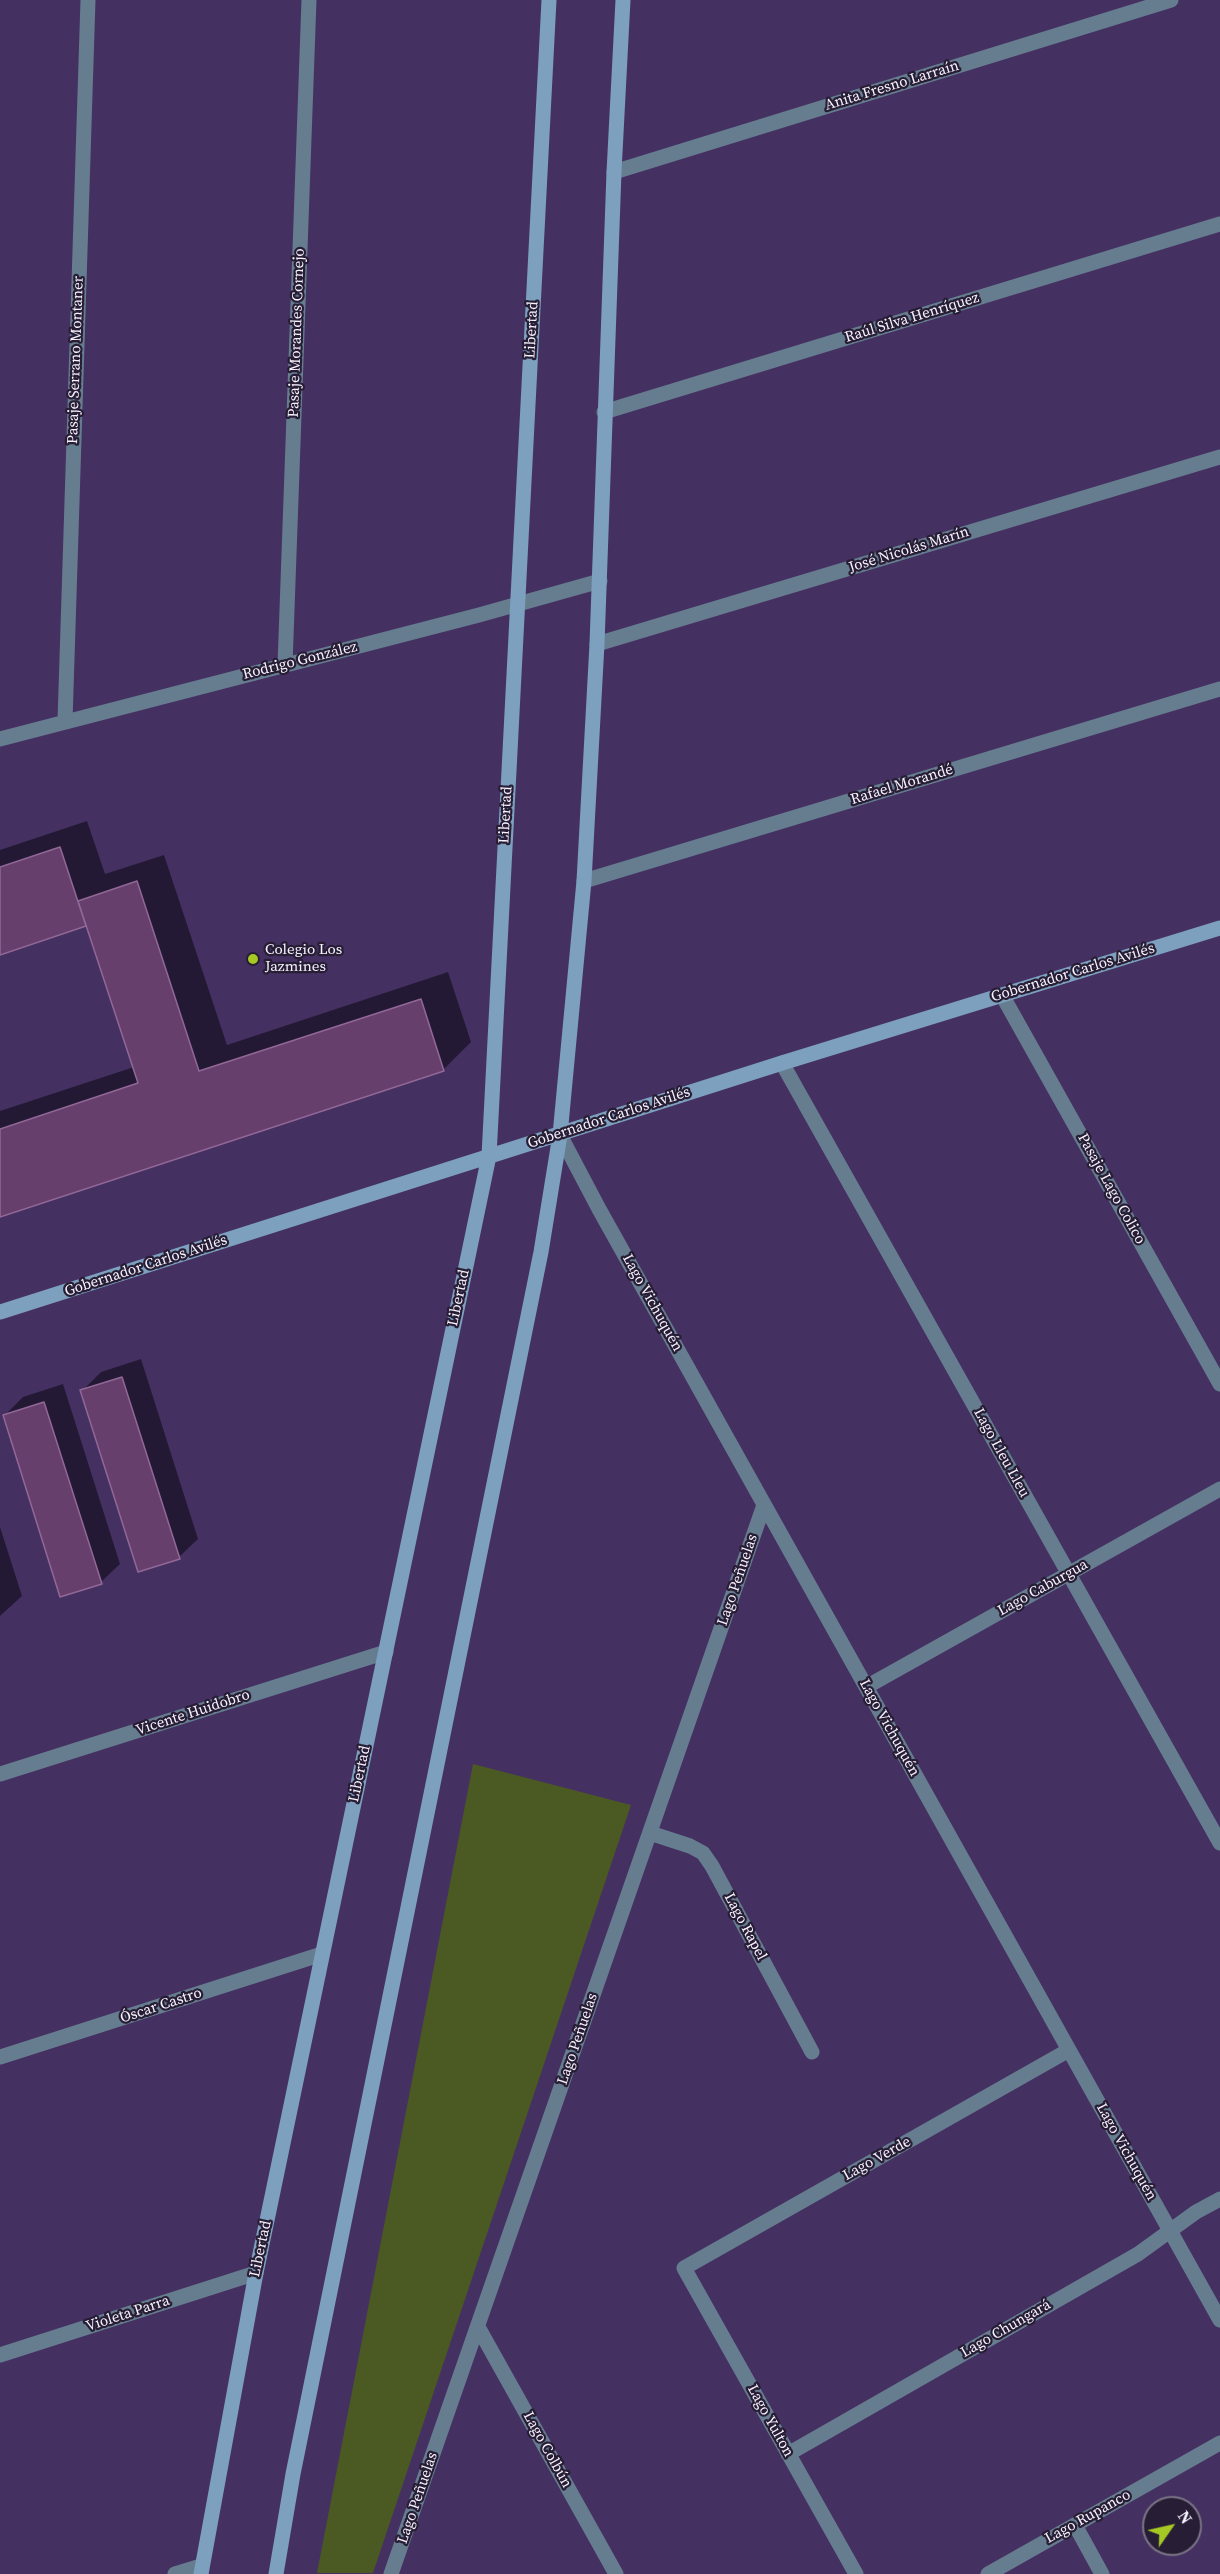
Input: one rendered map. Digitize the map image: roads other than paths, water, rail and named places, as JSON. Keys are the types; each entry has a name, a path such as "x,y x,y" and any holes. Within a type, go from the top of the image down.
{"street":[{"name":"Pasaje Serrano Montaner","path":"65,721 88,0"},
{"name":"Pasaje Morandes Cornejo","path":"285,665 309,0"},
{"name":"Libertad","path":"201,2570 256,2273 489,1156 549,0"},
{"path":"276,2574 295,2462 540,1252 560,1135 584,881 600,581 604,412 623,0"},
{"name":"Anita Fresno Larraín","path":"614,172 1171,0"},
{"name":"Raúl Silva Henríquez","path":"604,412 1220,224"},
{"name":"José Nicolás Marín","path":"597,644 1220,457"},
{"name":"Rodrigo González","path":"0,739 600,581"},
{"name":"Rafael Morandé","path":"584,881 1220,689"},
{"name":"Gobernador Carlos Avilés","path":"0,1312 782,1063 1219,931"},
{"name":"Pasaje Lago Colico","path":"1002,995 1220,1384"},
{"name":"Lago Lleu Lleu","path":"782,1063 1220,1843"},
{"name":"Lago Vichuquén","path":"560,1135 1220,2320"},
{"name":"Lago Caburgua","path":"866,1687 1220,1489"},
{"name":"Lago Peñuelas","path":"391,2574 764,1504"},
{"name":"Vicente Huidobro","path":"0,1774 386,1652"},
{"name":"Lago Rapel","path":"650,1833 690,1846 703,1853 812,2052"},
{"name":"Óscar Castro","path":"0,2057 322,1954"},
{"name":"Lago Verde","path":"684,2268 1069,2050"},
{"name":"Lago Chungará","path":"788,2454 1138,2254 1220,2199"},
{"name":"Lago Yulton","path":"684,2268 856,2574"},
{"name":"Violeta Parra","path":"0,2355 256,2273"},
{"name":"Lago Colbún","path":"478,2327 616,2574"},
{"name":"Lago Rupanco","path":"988,2574 1220,2443"},
{"path":"1075,2525 1102,2574"},
{"path":"175,2574 201,2570"}],"place":[{"name":"Colegio Los Jazmines","path":"253,959"}]}
